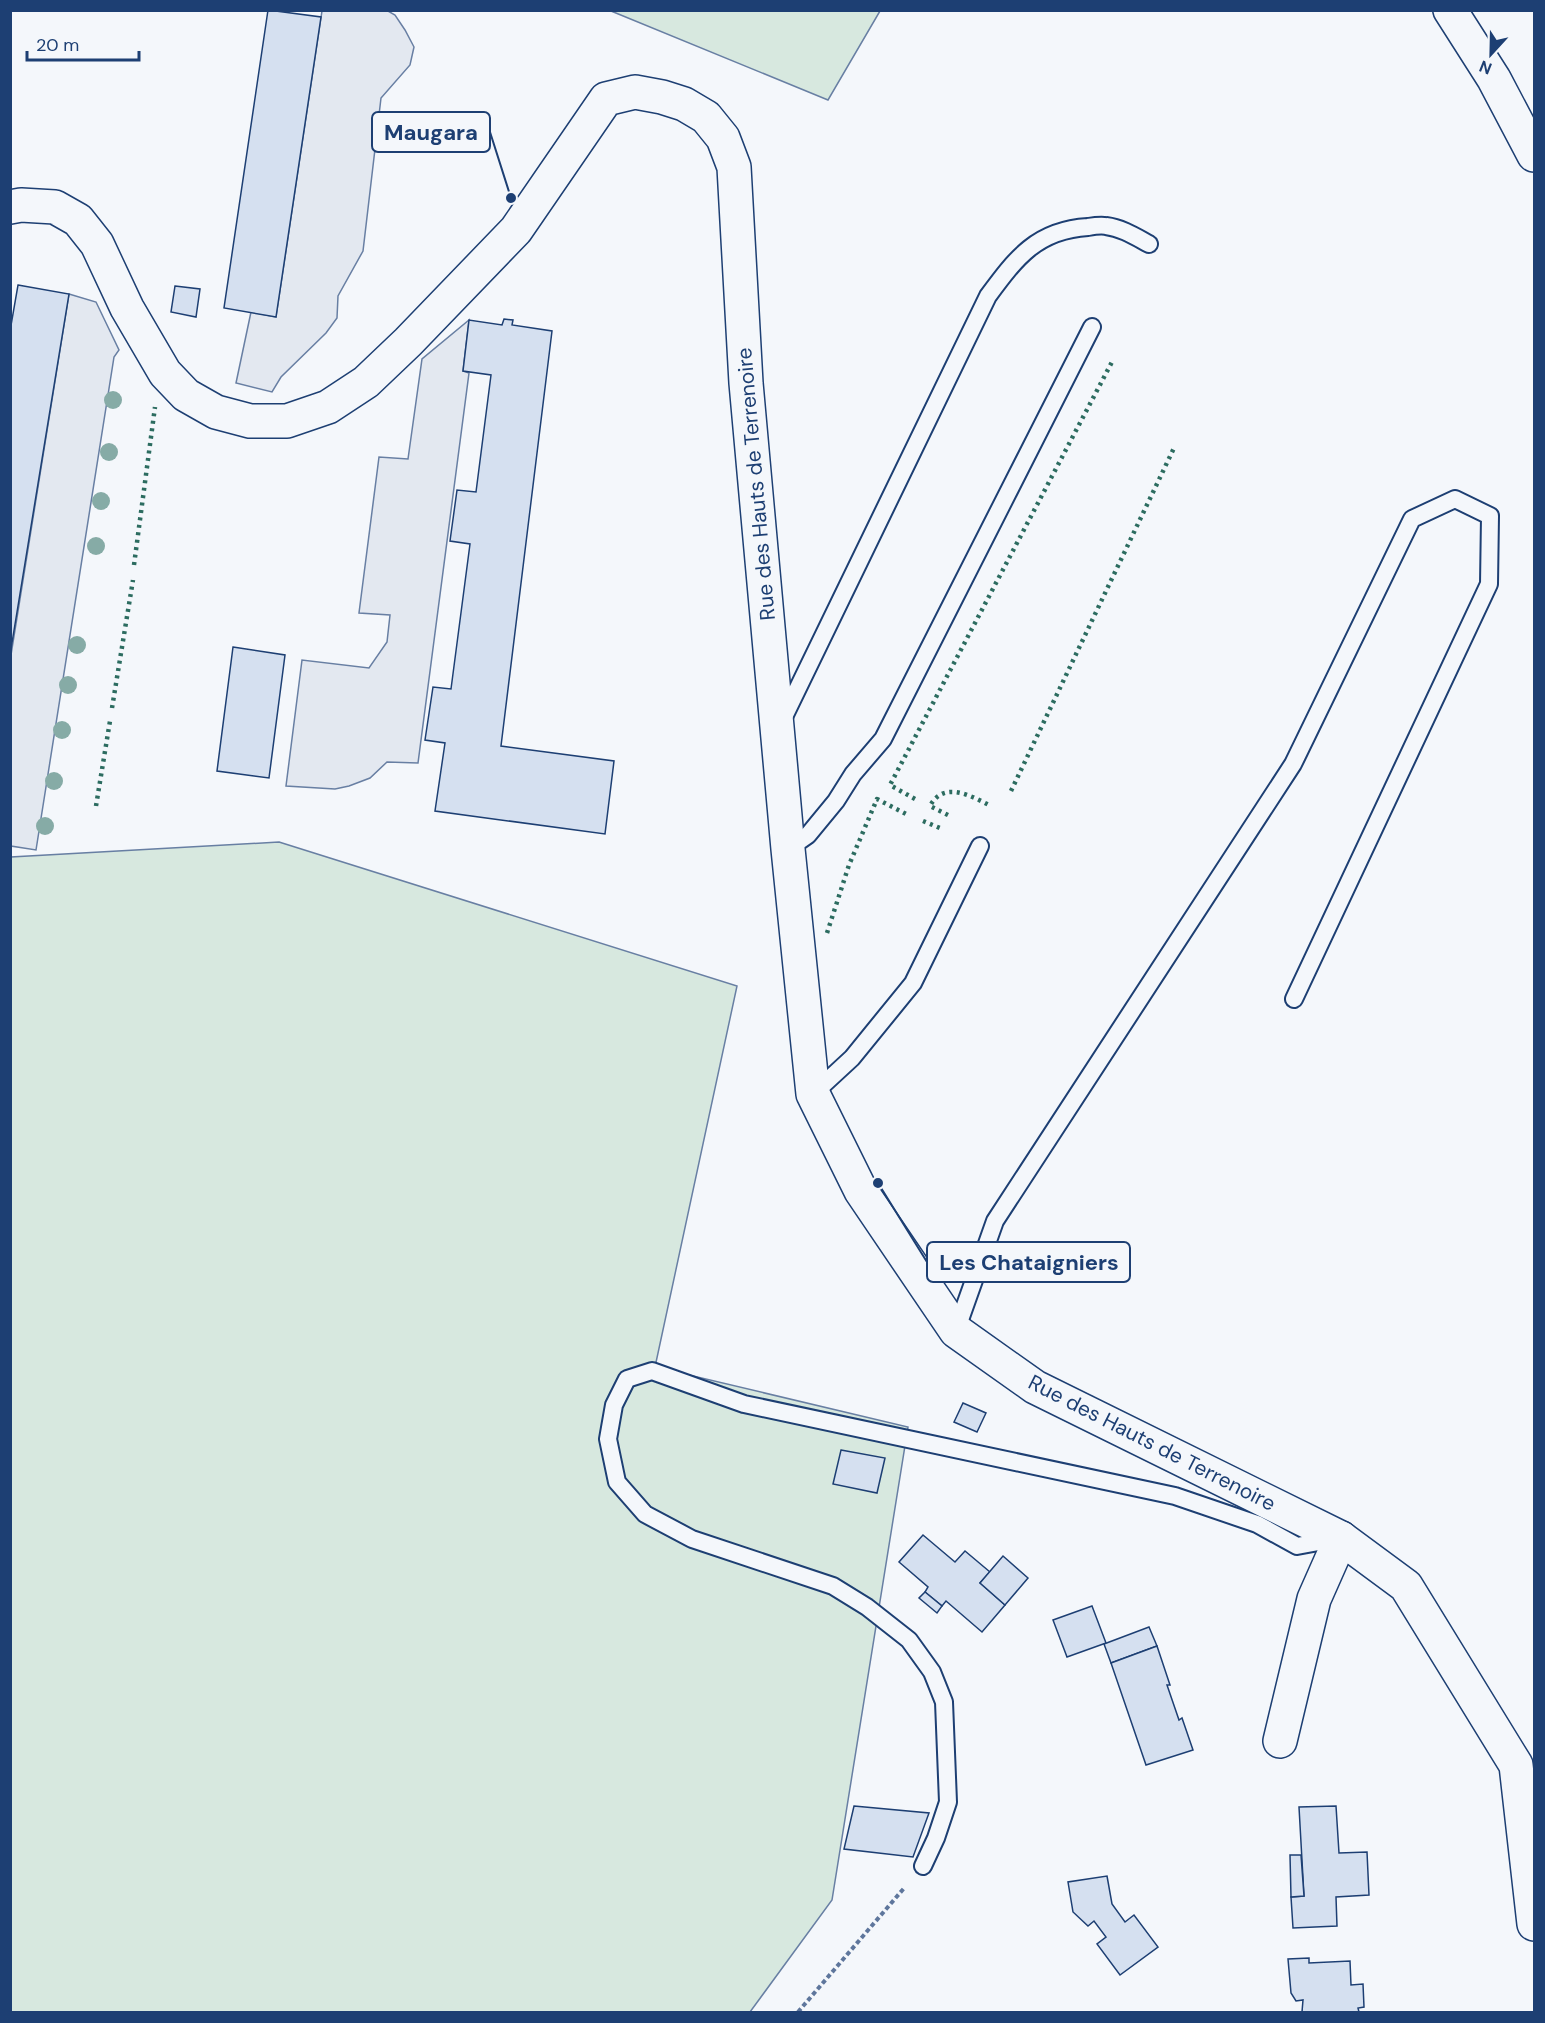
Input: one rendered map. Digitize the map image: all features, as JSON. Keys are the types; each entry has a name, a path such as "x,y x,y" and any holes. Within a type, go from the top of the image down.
{"main road":[{"path":"1450,10 1494,79 1534,155"},
{"name":"Rue des Hauts de Terrenoire","path":"10,207 21,205 54,207 78,220 97,244 127,308 165,373 186,395 216,412 250,422 286,421 328,407 366,382 408,342 516,230 606,99 635,92 684,104 706,117 723,138 734,166 746,383 788,849 813,1094 861,1191 956,1331 1035,1387 1341,1538 1406,1586 1516,1765 1534,1924"},
{"path":"1280,1741 1314,1599 1341,1538"}],"lane":[{"path":"777,730 988,296 1010,265 1038,241 1068,228 1106,226 1128,233 1149,244"},
{"path":"788,849 808,835 836,801 853,774 883,739 1092,327"},
{"path":"956,1331 995,1221 1293,764 1412,519 1455,499 1490,516 1489,584 1294,999"},
{"path":"813,1094 852,1058 913,983 980,846"},
{"path":"923,1866 936,1838 948,1802 944,1702 932,1672 909,1640 867,1607 833,1586 692,1539 645,1514 617,1482 608,1439 614,1405 627,1379 652,1371 744,1404 1175,1496 1257,1524 1297,1546 1341,1538"}],"path":[{"path":"798,2013 923,1866"}],"shaded area":[{"path":"880,10 828,100 611,11"},
{"path":"322,11 388,11 395,15 414,47 410,65 381,98 363,251 338,296 337,318 326,333 281,377 272,392 236,383 251,312 276,317"},
{"path":"69,294 96,302 119,350 114,357 36,850 11,846 11,655"},
{"path":"469,320 463,371 469,373 418,763 387,762 370,778 335,789 286,786 302,660 369,668 387,642 390,615 359,613 379,457 408,459 422,359"},
{"path":"279,842 737,986 655,1367 908,1427 832,1900 750,2012 11,2012 11,857"}],"building":[{"path":"268,10 321,17 276,317 224,308"},
{"path":"18,285 69,294 10,655 10,331"},
{"path":"175,286 200,289 196,317 171,312"},
{"path":"504,319 513,320 512,325 552,331 501,746 614,761 605,834 435,811 445,743 425,740 433,687 451,689 470,544 450,541 457,490 476,492 491,375 463,371 469,320 502,325"},
{"path":"233,647 285,655 269,778 217,771"},
{"path":"963,1403 986,1413 977,1432 954,1422"},
{"path":"841,1450 885,1458 877,1493 833,1484"},
{"path":"923,1535 955,1562 965,1551 990,1572 980,1583 1005,1605 982,1632 946,1601 942,1606 925,1592 928,1587 899,1562"},
{"path":"1003,1556 1028,1578 1005,1605 980,1583"},
{"path":"925,1592 942,1606 937,1613 919,1598"},
{"path":"1092,1606 1106,1643 1067,1657 1053,1620"},
{"path":"1149,1627 1157,1646 1111,1663 1104,1644"},
{"path":"1157,1646 1179,1720 1182,1718 1193,1750 1146,1765 1111,1663"},
{"path":"854,1806 929,1813 913,1857 844,1849"},
{"path":"1336,1806 1339,1853 1367,1852 1369,1895 1336,1897 1337,1926 1293,1928 1291,1897 1304,1896 1299,1807"},
{"path":"1290,1855 1301,1855 1304,1896 1291,1897"},
{"path":"1107,1876 1112,1904 1125,1922 1134,1915 1158,1947 1120,1975 1097,1944 1106,1937 1094,1921 1088,1926 1073,1912 1068,1882"},
{"path":"1309,1958 1309,1963 1350,1961 1351,1985 1363,1984 1364,2007 1358,2008 1359,2012 1302,2012 1303,2000 1296,2001 1291,1993 1288,1959"}],"hedge":[{"path":"915,799 890,785 1113,360"},
{"path":"134,565 155,407"},
{"path":"1011,791 1174,448"},
{"path":"112,708 133,580"},
{"path":"96,806 110,721"},
{"path":"948,815 930,806 936,798 950,792 967,795 991,806"},
{"path":"827,933 849,865 877,799 908,815"},
{"path":"923,821 940,828"}],"place":[{"name":"Maugara","path":"511,198"},
{"name":"Les Chataigniers","path":"878,1183"}]}
